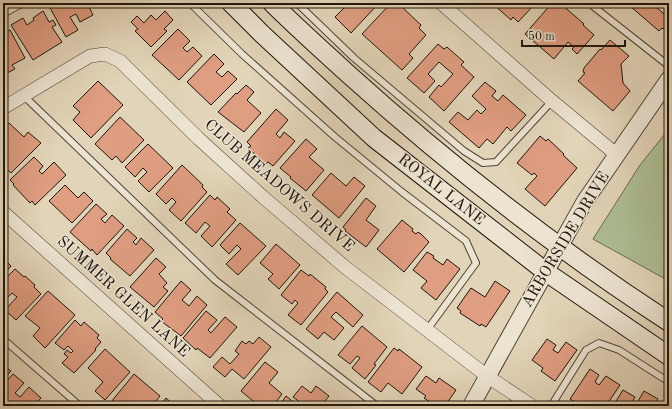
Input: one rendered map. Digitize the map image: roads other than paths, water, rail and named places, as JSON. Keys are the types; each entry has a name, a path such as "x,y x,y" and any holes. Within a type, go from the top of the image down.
{"main road":[{"name":"ROYAL LANE","path":"231,3 284,55 374,138 546,272 669,356"},
{"name":"ROYAL LANE","path":"272,3 415,133 480,186 559,247 669,322"}],"street":[{"path":"441,3 552,101 617,155"},
{"name":"CLUB MEADOWS DRIVE","path":"3,108 90,56 105,54 120,61 199,140 345,267 487,376 532,406"},
{"name":"ARBORSIDE DRIVE","path":"471,406 585,201 669,79"},
{"name":"SUMMER GLEN LANE","path":"3,212 220,406"}],"lane":[{"path":"3,14 23,3"},
{"path":"190,3 242,54 296,103 402,192 466,241 476,263 427,330"},
{"path":"297,3 354,58 464,151 482,163 496,162 552,101"},
{"path":"589,3 669,66"},
{"path":"24,96 214,280 376,406"},
{"path":"3,339 80,406"},
{"path":"551,406 586,350 600,343 619,350 669,382"}]}
